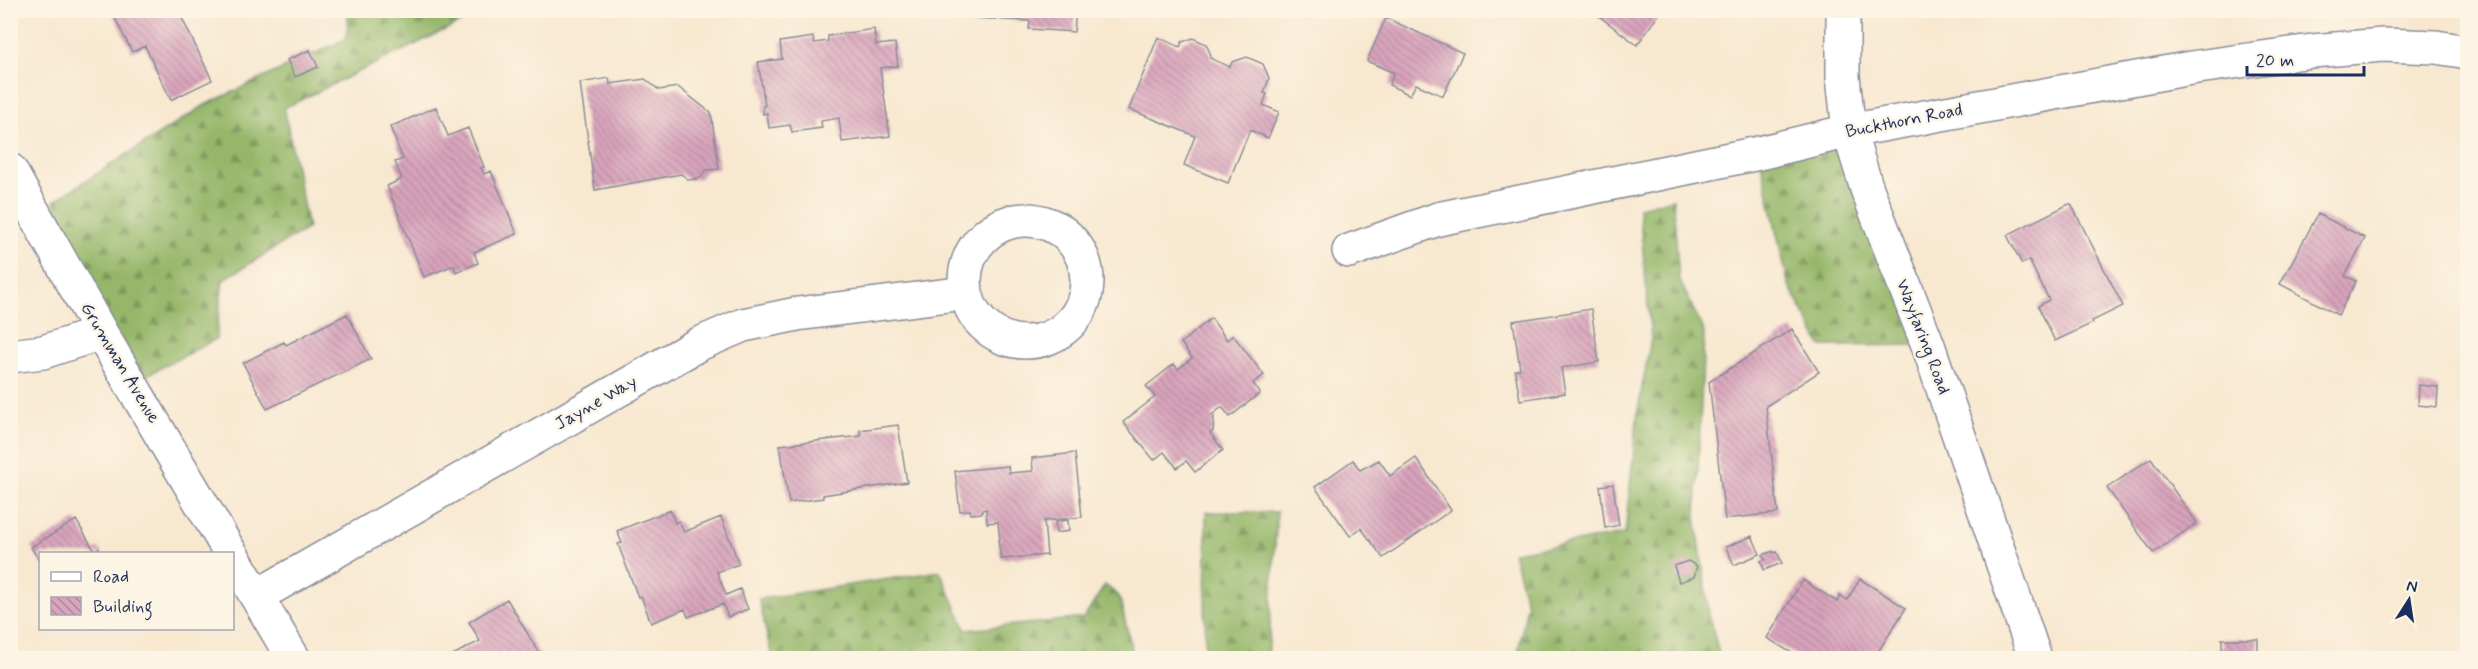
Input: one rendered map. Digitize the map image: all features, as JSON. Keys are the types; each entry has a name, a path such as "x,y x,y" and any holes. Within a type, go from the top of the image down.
{"street":[{"name":"Wayfaring Road","path":"1843,10 1843,77 1849,131 1866,189 1928,345 2035,658"},
{"name":"Buckthorn Road","path":"1349,251 1438,219 1759,153 1849,131 2191,68 2312,51 2383,45 2436,47 2468,52"},
{"name":"Grumman Avenue","path":"10,170 101,333 231,552"},
{"name":"Jayne Way","path":"256,597 699,344 743,325 797,314 965,293"},
{"path":"10,356 43,352 101,333"},
{"name":"Grumman Avenue","path":"234,558 293,658"}],"green space":[{"path":"349,11 484,11 284,108 308,228 223,280 216,339 132,383 63,266 54,201 205,105 346,39"},
{"path":"1849,131 1928,345 1821,346 1788,283 1759,153"},
{"path":"1673,199 1679,279 1704,332 1696,517 1709,614 1720,658 1517,658 1527,605 1513,552 1625,534 1638,410 1651,339 1639,207"},
{"path":"1206,512 1277,512 1268,658 1205,658"},
{"path":"940,571 966,630 1084,618 1105,585 1119,596 1134,658 772,658 759,599"}],"building":[{"path":"111,10 178,10 212,80 171,100 145,46 132,52"},
{"path":"975,10 1076,10 1074,32 1029,29 1030,21 974,18"},
{"path":"1603,10 1662,10 1637,45 1599,16"},
{"path":"1386,18 1463,53 1443,96 1416,84 1410,95 1389,85 1394,73 1367,61"},
{"path":"874,29 876,45 895,43 898,66 880,68 890,136 842,142 839,118 821,121 822,128 792,132 790,125 769,128 767,113 763,114 765,105 758,62 782,59 780,42 813,37 814,43 828,41 828,36"},
{"path":"1158,37 1180,47 1182,42 1193,38 1206,44 1210,58 1230,67 1232,62 1247,57 1263,64 1269,78 1263,105 1279,112 1268,138 1250,130 1228,183 1184,165 1195,136 1129,109"},
{"path":"310,50 318,67 295,77 287,60"},
{"path":"609,78 610,84 645,79 659,90 678,87 711,113 719,169 706,170 700,178 689,180 681,174 595,190 580,83"},
{"path":"436,107 448,136 468,128 484,167 481,168 484,174 491,171 517,234 474,252 478,263 456,272 454,265 424,277 387,186 402,179 395,162 403,159 390,127"},
{"path":"2069,204 2123,306 2055,341 2038,306 2049,300 2029,260 2022,264 2007,235"},
{"path":"2318,214 2365,238 2345,276 2356,281 2338,315 2280,284"},
{"path":"1591,309 1599,362 1561,368 1565,393 1520,400 1515,370 1520,369 1513,321"},
{"path":"347,314 371,359 267,409 243,363 284,342 286,345"},
{"path":"1211,318 1227,340 1233,335 1264,375 1253,383 1260,393 1230,417 1222,407 1212,415 1214,417 1213,431 1210,433 1223,450 1195,472 1186,461 1177,468 1164,452 1154,460 1123,422 1155,397 1146,386 1174,364 1178,369 1192,358 1181,343"},
{"path":"1792,329 1819,372 1766,406 1778,513 1725,519 1709,382"},
{"path":"2419,385 2438,387 2437,407 2418,405"},
{"path":"898,425 907,482 823,495 823,498 789,503 780,445 861,436 860,430"},
{"path":"1075,453 1082,517 1044,521 1047,555 1001,559 998,522 987,523 986,509 982,510 982,513 971,514 970,510 960,511 955,471 1008,466 1009,473 1033,471 1032,458"},
{"path":"1416,458 1451,510 1383,558 1361,528 1350,536 1315,487 1353,460 1360,470 1379,460 1390,476"},
{"path":"2151,458 2197,523 2153,553 2107,488"},
{"path":"1613,484 1619,525 1605,528 1600,486"},
{"path":"670,510 675,523 679,521 684,532 721,517 739,564 717,572 726,595 740,589 748,609 728,617 723,604 688,617 685,609 651,623 641,596 638,597 618,544 622,543 617,531"},
{"path":"76,520 94,550 99,548 101,552 39,552 39,560 31,547"},
{"path":"1068,520 1069,531 1056,533 1055,522"},
{"path":"1752,536 1760,554 1734,565 1726,547"},
{"path":"1773,551 1773,553 1777,552 1782,563 1764,570 1761,561 1765,560 1763,555"},
{"path":"1688,561 1697,566 1694,577 1679,582 1674,566"},
{"path":"1860,579 1906,608 1874,658 1800,658 1767,638 1803,580 1837,602 1840,596 1847,600"},
{"path":"507,599 542,658 447,658 480,641 469,622"},
{"path":"2222,639 2258,639 2258,658 2179,658 2179,654 2222,654"}]}
